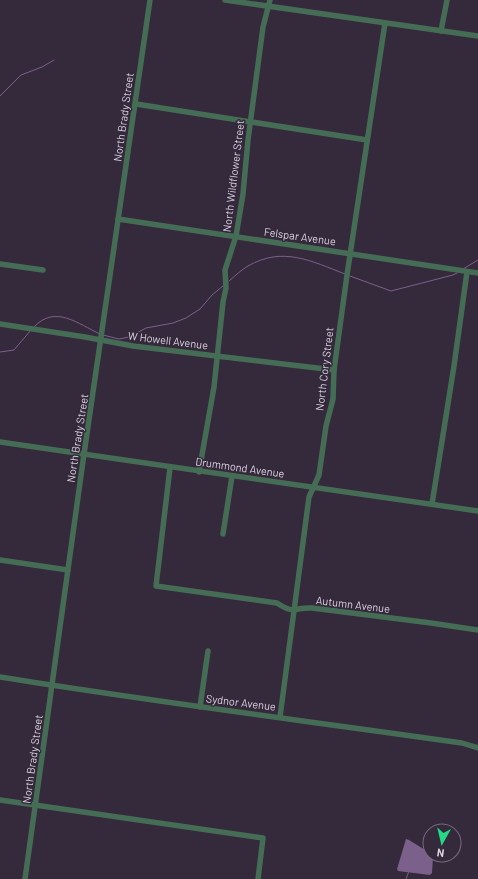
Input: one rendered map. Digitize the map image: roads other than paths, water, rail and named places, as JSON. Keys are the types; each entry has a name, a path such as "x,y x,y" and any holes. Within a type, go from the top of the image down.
{"street":[{"name":"North Brady Street","path":"26,879 84,454 150,0"},
{"path":"225,0 478,36"},
{"name":"North Wildflower Street","path":"199,472 214,387 223,302 226,288 225,270 236,236 243,194 250,123 263,27 270,0"},
{"path":"441,30 446,0"},
{"name":"North Cory Street","path":"280,717 310,497 319,476 326,426 332,399 334,370 350,253 386,23"},
{"path":"136,104 250,123 367,140"},
{"name":"Felspar Avenue","path":"118,219 478,273"},
{"path":"0,264 43,270"},
{"path":"432,504 467,272"},
{"name":"W Howell Avenue","path":"0,324 133,346 334,370"},
{"name":"Drummond Avenue","path":"0,442 170,468 478,511"},
{"name":"Autumn Avenue","path":"170,468 156,586 277,603 288,610 312,608 478,630"},
{"path":"223,534 232,476"},
{"path":"0,560 68,570"},
{"path":"200,707 208,651"},
{"name":"Sydnor Avenue","path":"0,677 52,686 462,743 478,748"},
{"path":"0,800 263,838 258,879"}],"waterway":[{"path":"0,96 21,75 42,67 54,60"},
{"path":"229,281 240,271 261,260 285,256 309,260 345,274"},
{"path":"463,269 478,260"},
{"path":"350,276 391,291 457,273"},
{"path":"103,335 119,339 129,337 146,328 173,323 186,318 200,309 212,295 223,286"},
{"path":"34,327 42,320 58,316 75,321 100,334"},
{"path":"0,352 14,350 31,330"},
{"path":"406,879 409,871"}]}
